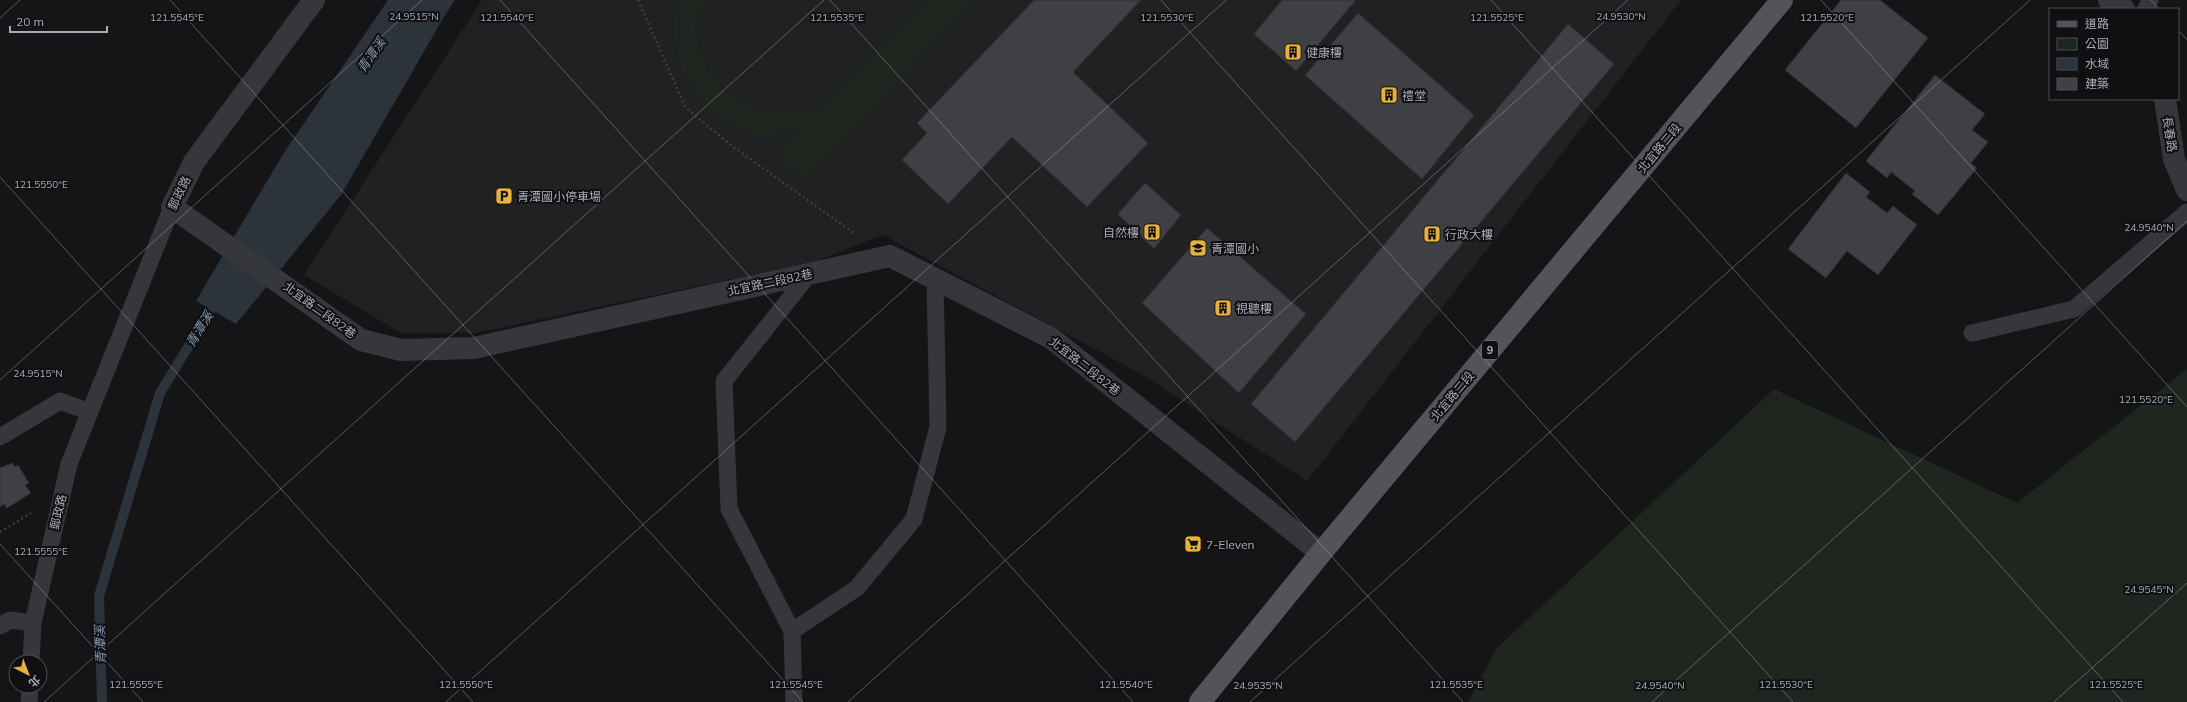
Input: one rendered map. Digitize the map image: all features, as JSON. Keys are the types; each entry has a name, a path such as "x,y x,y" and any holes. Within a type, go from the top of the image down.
{"main road":[{"name":"北宜路二段","path":"1200,702 1321,553 1782,0"}],"street":[{"name":"郵政路","path":"172,207 194,162 314,0"},
{"path":"2109,0 2122,8"},
{"name":"長春路","path":"2164,100 2174,159 2187,190"},
{"name":"北宜路二段82巷","path":"172,207 361,340 401,350 474,348 890,256 1051,338 1321,553"}],"lane":[{"name":"郵政路","path":"31,654 33,623 69,464 172,207"},
{"path":"1972,333 2074,309 2187,212"},
{"path":"794,702 792,631 729,509 724,381 810,273"},
{"path":"792,631 856,588 914,519 938,427 935,278"},
{"path":"0,437 60,401 90,412"},
{"path":"0,626 10,620 33,623"}],"path":[{"path":"638,0 685,107 732,146 846,229"}],"shaded area":[{"name":"青潭國小","path":"482,0 1681,0 1307,481 1143,375 883,235 813,262 475,333 401,333 304,275"}],"green space":[{"path":"684,0 712,0 697,16 694,28 708,71 722,88 741,101 781,114 815,111 927,0 977,0 802,180 777,157 800,130 772,136 745,134 720,117 698,97 682,70 675,43 675,9"},
{"path":"2187,369 2187,702 1468,702 1497,648 1774,389 2017,503"}],"water":[{"path":"388,0 455,0 341,195 236,324 196,301 283,154"}],"building":[{"path":"1034,0 1141,0 1073,72 1148,143 1087,207 1012,137 948,204 902,160 927,133 917,123"},
{"name":"健康樓","path":"1282,0 1356,0 1296,71 1254,34"},
{"path":"1841,0 1880,0 1928,38 1856,128 1785,70"},
{"name":"禮堂","path":"1358,13 1474,115 1422,179 1305,75"},
{"name":"行政大樓","path":"1568,24 1614,64 1295,442 1251,404"},
{"path":"1935,75 1985,114 1972,130 1988,142 1971,163 1977,168 1938,215 1912,194 1915,191 1891,172 1887,178 1866,161"},
{"path":"1846,173 1870,192 1866,197 1887,213 1893,206 1917,225 1878,275 1847,251 1826,278 1788,249"},
{"name":"自然樓","path":"1145,183 1181,215 1154,249 1118,214"},
{"name":"視聽樓","path":"1207,228 1306,314 1239,393 1142,303"},
{"path":"12,463 15,467 18,465 29,483 25,485 31,493 7,508 4,504 0,507 0,468"}],"waterway":[{"name":"青潭溪","path":"102,702 99,596 160,393 218,298"}],"place":[{"name":"健康樓","path":"1293,52"},
{"name":"禮堂","path":"1389,95"},
{"name":"青潭國小停車場","path":"504,196"},
{"name":"自然樓","path":"1152,232"},
{"name":"行政大樓","path":"1432,234"},
{"name":"青潭國小","path":"1198,248"},
{"name":"視聽樓","path":"1223,308"},
{"name":"7-Eleven","path":"1193,544"}]}
